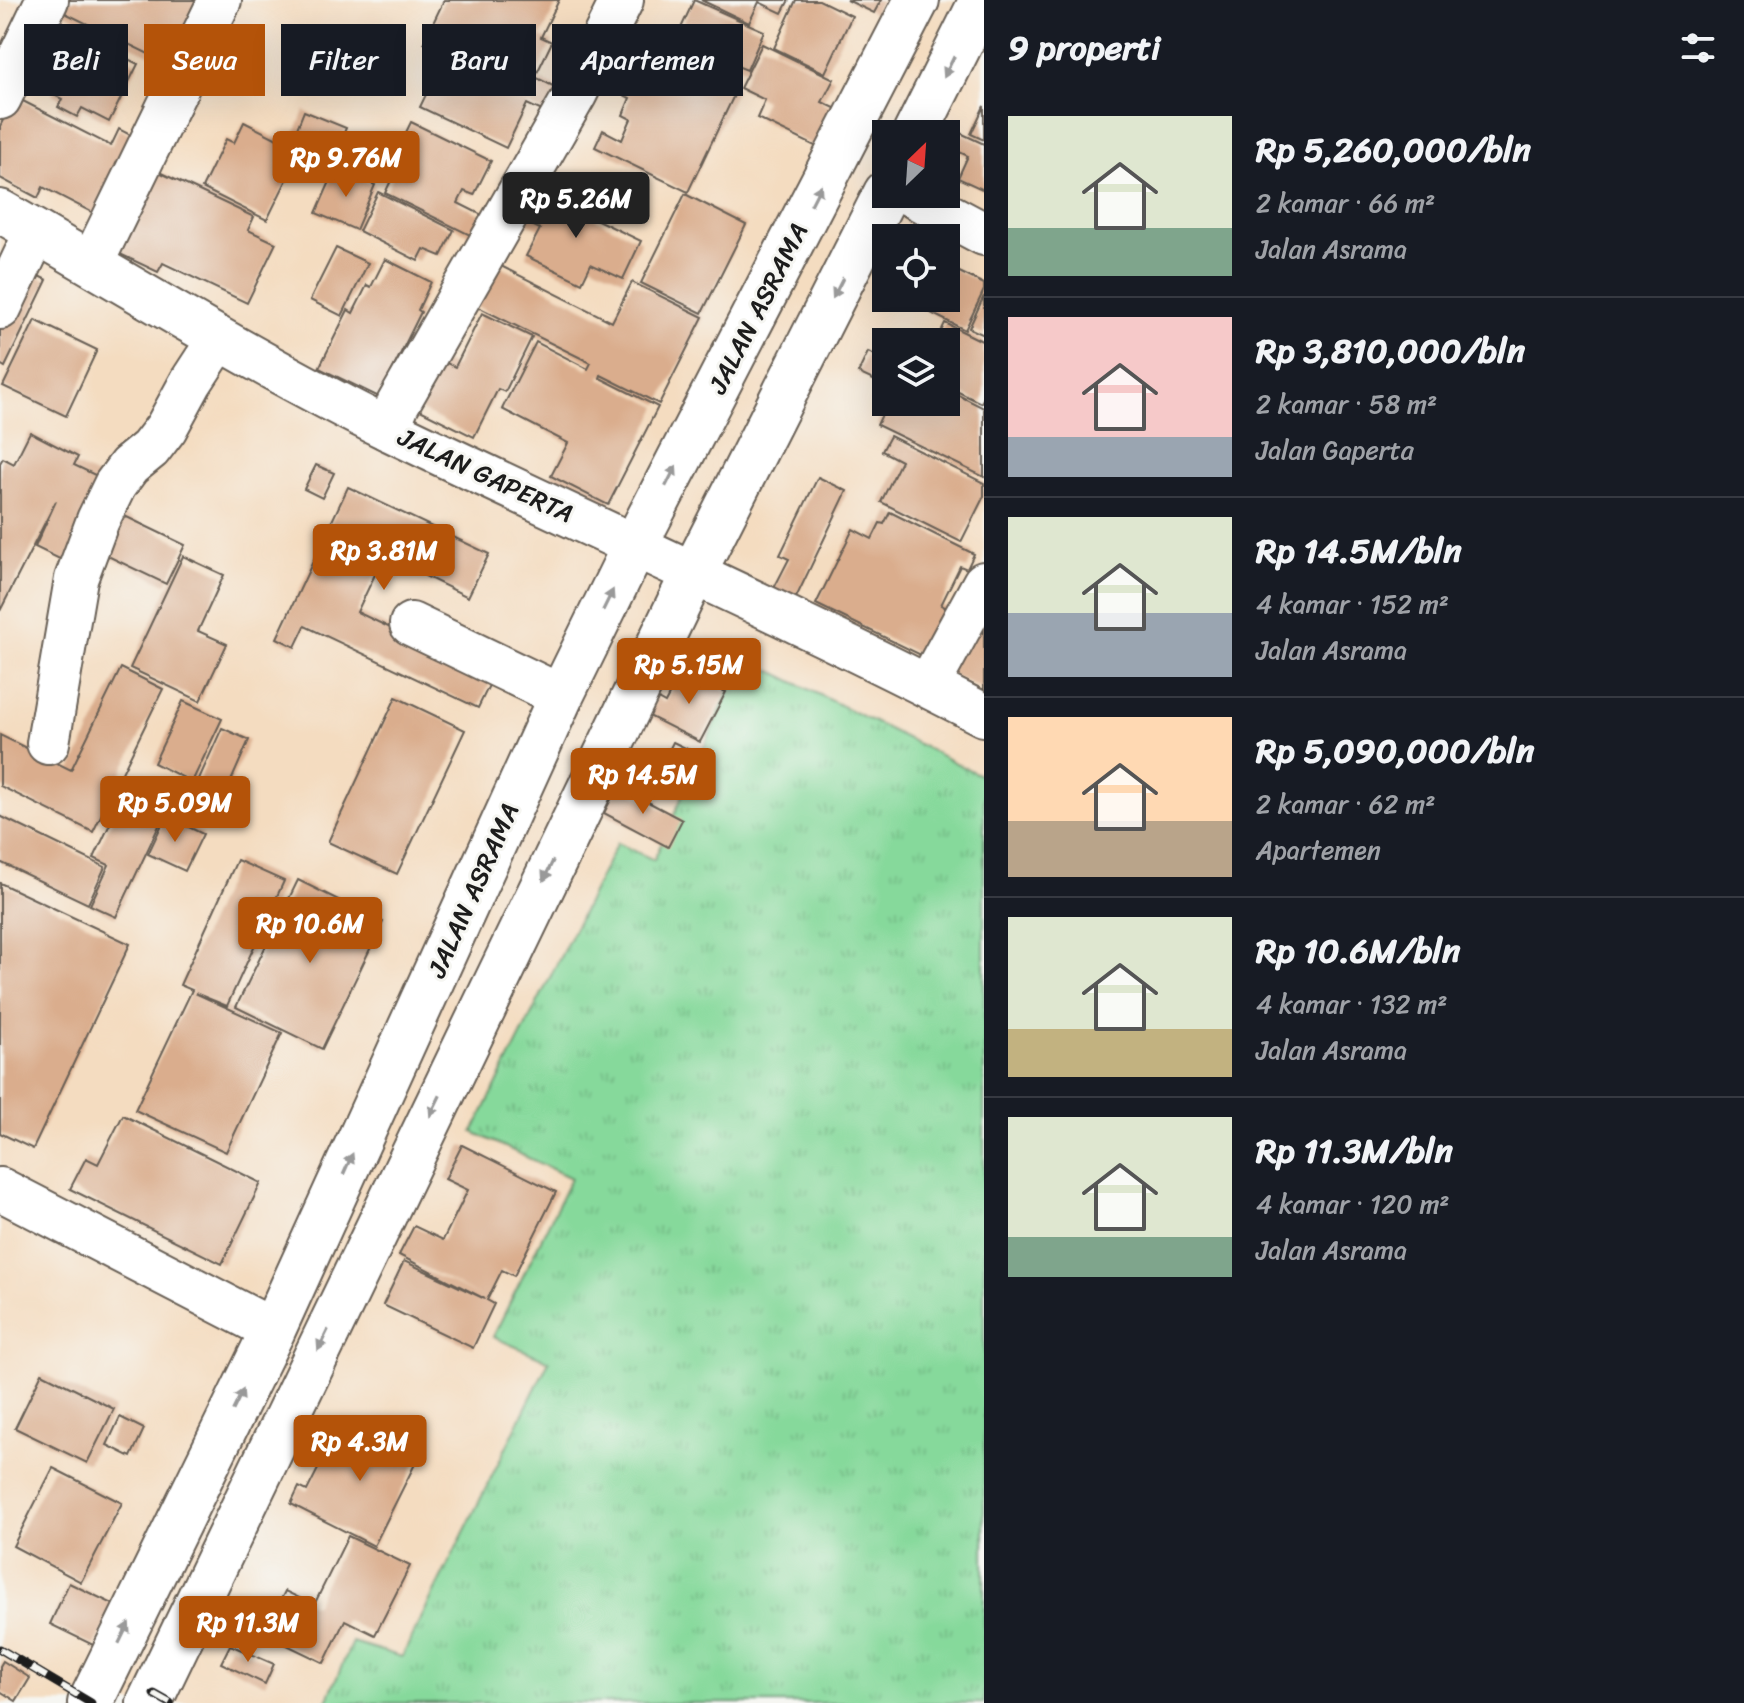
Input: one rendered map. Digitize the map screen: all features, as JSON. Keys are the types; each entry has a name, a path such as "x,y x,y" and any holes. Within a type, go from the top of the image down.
{"highway":[{"name":"JALAN ASRAMA","path":"90,1703 273,1330 561,696 635,545 917,0"},
{"path":"922,120 982,0"},
{"path":"149,1703 694,572 878,208"}],"street":[{"path":"0,98 47,0"},
{"path":"92,263 220,0"},
{"path":"388,429 406,390 576,93 622,0"},
{"path":"935,208 984,234"},
{"name":"JALAN GAPERTA","path":"0,211 229,344 388,429 694,572 984,715"},
{"path":"0,308 36,232"},
{"path":"48,743 76,579 98,520 115,485 166,428 191,382 229,344"},
{"path":"928,686 984,583"},
{"path":"411,624 561,696"},
{"path":"0,1189 273,1330"}],"green space":[{"path":"744,657 984,777 984,1703 326,1703 352,1642 402,1657 549,1361 493,1337 571,1178 473,1132 617,843 654,860"}],"building":[{"path":"69,0 208,0 196,24 144,24 144,52 128,44 128,24 87,24 63,12"},
{"path":"444,0 559,0 541,37 552,42 536,75 536,24 433,24"},
{"path":"694,0 764,31 747,70 743,68 743,24 683,24"},
{"path":"701,0 789,0 782,13 759,2 749,23"},
{"path":"796,0 819,0 852,16 825,73 774,48"},
{"path":"847,0 881,0 874,13"},
{"path":"762,44 834,79 822,102 839,110 821,149 757,118 765,100 743,89 743,82"},
{"path":"128,59 138,64 128,84"},
{"path":"536,78 552,86 552,96 563,96 553,116 527,104 506,148 420,107 425,96 536,96"},
{"path":"56,96 122,96 109,122 82,108 77,117 58,107 62,99"},
{"path":"626,96 734,96 688,192 595,147 603,130 622,140 631,119 623,115 630,98"},
{"path":"15,97 111,146 119,129 140,140 101,217 43,187 38,198 0,178 0,126"},
{"path":"984,106 984,140 971,134"},
{"path":"304,111 346,128 333,159 292,141"},
{"path":"244,122 301,151 267,220 202,188 226,139 234,143"},
{"path":"411,122 491,161 474,195 464,191 458,203 482,215 472,236 385,193 401,160 394,157"},
{"path":"960,133 984,144 984,190 960,179 968,156 960,152"},
{"path":"336,168 375,185 356,230 316,213"},
{"path":"159,172 254,217 248,230 276,243 247,303 163,263 158,272 120,254"},
{"path":"533,189 641,241 623,279 591,264 582,283 526,256 540,229 519,219"},
{"path":"378,192 454,230 441,256 424,249 418,261 359,231"},
{"path":"685,194 746,225 702,313 641,283"},
{"path":"336,248 368,263 342,316 310,300"},
{"path":"385,259 431,282 418,310 421,312 379,397 319,368 348,310 353,313"},
{"path":"495,263 612,322 632,282 703,317 659,404 601,375 600,378 658,407 608,505 551,476 568,443 502,409 536,342 588,369 591,363 474,305"},
{"path":"24,269 47,280 5,367 0,364 0,318"},
{"path":"960,272 984,284 965,330 929,312 960,312"},
{"path":"984,296 984,335 969,328"},
{"path":"482,313 532,337 505,392 498,389 474,437 418,409 442,361 455,367"},
{"path":"35,320 97,350 66,416 3,386"},
{"path":"960,330 984,342 984,397 981,403 960,393"},
{"path":"868,352 872,354 872,380 858,373"},
{"path":"960,396 984,408 984,477 877,425 881,416 960,416"},
{"path":"30,432 78,457 74,465 114,484 74,566 35,547 56,501 0,611 0,463 3,458 14,464"},
{"path":"890,436 984,483 984,496 961,542 881,502 901,461 882,451"},
{"path":"316,465 334,473 322,498 304,489"},
{"path":"818,477 847,491 793,604 771,594 789,559 780,555"},
{"path":"348,487 489,554 468,597 425,576 432,560 391,541 357,612 493,677 478,708 305,626 295,647 277,638"},
{"path":"108,508 185,545 166,584 89,547"},
{"path":"890,512 974,554 967,569 960,566 941,605 952,611 929,659 816,604 853,529 872,539"},
{"path":"183,556 224,575 198,631 227,644 200,701 130,668"},
{"path":"984,585 984,690 943,670"},
{"path":"121,668 163,689 93,832 0,786 0,735 71,770"},
{"path":"682,670 726,692 700,742 647,715 656,698 665,703"},
{"path":"396,697 465,730 397,874 328,842"},
{"path":"183,701 222,719 192,782 154,763"},
{"path":"222,728 249,740 217,813 189,801"},
{"path":"673,742 700,755 681,793 655,779"},
{"path":"132,777 173,796 116,917 90,905 109,865 94,858"},
{"path":"618,786 682,820 668,847 604,813"},
{"path":"0,816 105,867 88,904 0,862"},
{"path":"166,816 203,834 185,871 148,854"},
{"path":"237,860 284,881 227,1006 195,993 282,1033 226,1152 135,1110 192,990 180,985"},
{"path":"298,880 383,922 322,1049 236,1007"},
{"path":"0,883 130,944 33,1149 0,1133"},
{"path":"123,1115 261,1183 222,1264 70,1189 86,1158 98,1164"},
{"path":"462,1145 556,1192 514,1276 502,1270 487,1300 494,1304 473,1348 383,1305 404,1261 485,1299 399,1255 414,1226 443,1240 468,1190 445,1179"},
{"path":"42,1373 114,1409 87,1463 15,1428"},
{"path":"120,1417 144,1429 131,1457 107,1445"},
{"path":"358,1420 421,1452 374,1546 291,1504 299,1487 307,1491 326,1453 338,1459"},
{"path":"53,1468 122,1503 81,1582 13,1546"},
{"path":"348,1536 410,1566 375,1635 345,1620 324,1663 264,1634 285,1591 314,1605"},
{"path":"69,1583 115,1605 95,1646 50,1624"},
{"path":"230,1645 274,1664 265,1684 221,1663"},
{"path":"3,1661 30,1678 16,1701 0,1691 0,1666"}],"railway":[{"path":"0,1649 91,1703"},
{"path":"154,1694 170,1703"}]}
